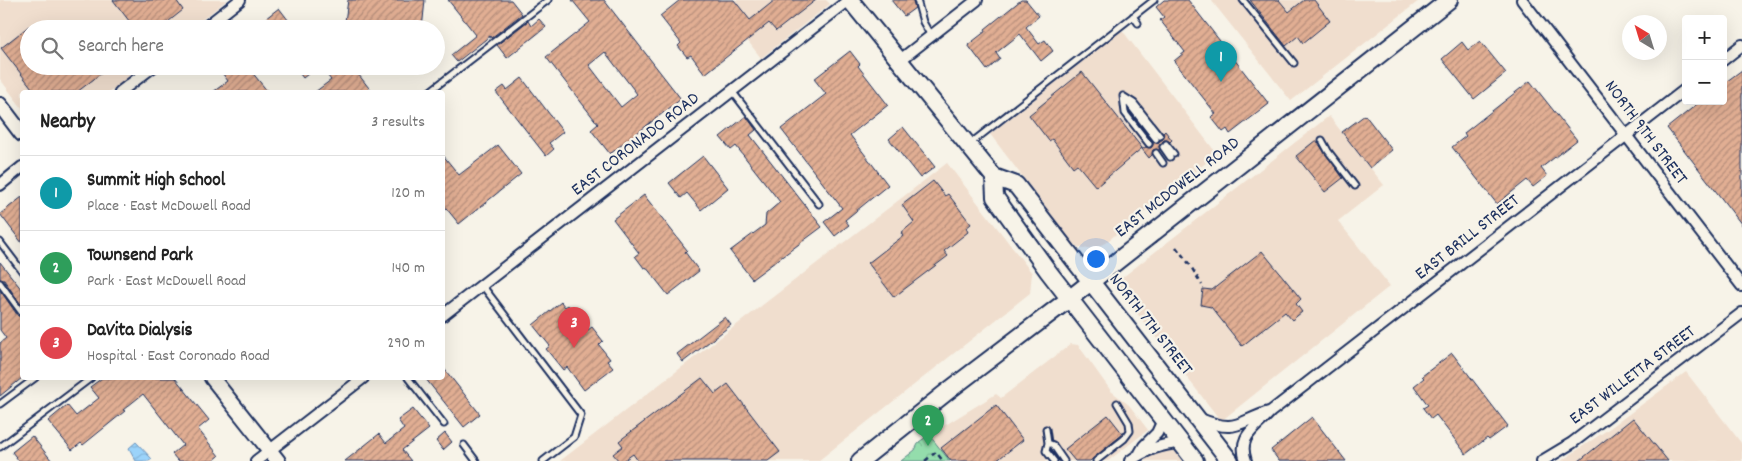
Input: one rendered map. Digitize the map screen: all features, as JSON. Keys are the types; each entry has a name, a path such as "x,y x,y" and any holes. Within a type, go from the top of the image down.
{"main road":[{"name":"NORTH 7TH STREET","path":"850,0 994,177 1016,185 1230,461"},
{"name":"EAST MCDOWELL ROAD","path":"860,461 1449,0"},
{"path":"994,177 995,197 1069,299 1195,461"}],"street":[{"path":"214,20 240,0"},
{"name":"EAST CORONADO ROAD","path":"445,314 850,0"},
{"path":"899,61 976,0"},
{"name":"NORTH 9TH STREET","path":"1522,0 1742,286"},
{"path":"1727,57 1742,45"},
{"path":"123,90 142,75"},
{"name":"EAST BRILL STREET","path":"1246,461 1242,447 1244,440 1270,412 1682,92"},
{"path":"0,105 20,131"},
{"path":"0,185 20,169"},
{"name":"EAST WILLETTA STREET","path":"1542,461 1572,443 1742,313"},
{"path":"214,380 274,456"},
{"path":"256,461 274,456 362,380"},
{"name":"EAST BRILL STREET","path":"1196,418 1214,425 1229,427 1243,424 1254,417 1270,412"},
{"path":"1140,454 1144,446 1157,433 1163,420"},
{"path":"1130,461 1160,445 1181,444"}],"lane":[{"path":"432,90 548,0"},
{"path":"917,0 923,22 931,36"},
{"path":"968,146 1154,0"},
{"path":"1243,0 1294,63"},
{"path":"1133,16 1138,23"},
{"path":"732,91 819,204"},
{"path":"1149,144 1124,113 1123,96 1158,137"},
{"path":"1322,140 1328,151 1355,186"},
{"path":"1164,146 1172,156"},
{"path":"1156,153 1164,163"},
{"path":"0,242 20,268"},
{"path":"0,283 20,309"},
{"path":"482,285 581,415 574,437 543,461"},
{"path":"0,404 32,380"},
{"path":"0,447 88,380"},
{"path":"410,380 444,424"},
{"path":"1096,461 1124,439 1130,431 1129,423 1118,402"},
{"path":"1046,429 1048,443 1046,450 1054,461"},
{"path":"1048,443 1053,446 1064,461"},
{"path":"464,445 476,461"}],"path":[{"path":"1176,247 1202,285"},
{"path":"925,461 936,452 943,461"}],"shaded area":[{"path":"0,0 227,0 201,20 20,20 20,75 131,75 112,90 20,90 20,105 0,79"},
{"path":"716,0 826,0 830,4 761,58"},
{"path":"1211,0 1420,0 1291,101"},
{"path":"1122,30 1217,154 1105,243 1097,247 1083,249 1072,242 990,134"},
{"path":"1329,116 1384,185 1338,221 1390,286 1221,421 1114,284"},
{"path":"947,163 1032,273 1030,293 818,461 560,461"},
{"path":"1071,344 1078,345 1111,391 1129,405 1148,430 1108,461 950,461 929,435 996,394 1001,398"},
{"path":"1686,372 1742,444 1742,461 1561,461 1610,428"},
{"path":"1168,447 1176,452 1183,461 1144,461 1157,451"}],"green space":[{"path":"929,435 950,461 901,461 915,450 919,442"}],"water":[{"path":"136,442 152,459 149,461 136,461 129,448"}],"building":[{"path":"113,0 176,0 183,10 170,20 128,20"},
{"path":"348,0 425,0 423,20 345,20"},
{"path":"448,0 511,0 522,14 457,62 451,55 476,35"},
{"path":"572,0 604,0 681,99 610,154 591,130 598,124 546,57 590,22","holes":["605,52 637,94 621,107 589,65"]},
{"path":"680,0 734,0 750,20 775,0 816,0 776,31 769,23 705,74 691,55 687,57 678,46 681,43 660,16"},
{"path":"891,0 913,0 915,8 904,16"},
{"path":"1021,0 1026,0 1039,16 1026,27 1039,44 1045,40 1053,51 1041,61 1020,34 996,53 1000,59 987,70 968,45"},
{"path":"1164,0 1188,0 1269,104 1230,134 1227,129 1223,132 1211,117 1216,114 1174,61 1185,52 1160,20 1164,17 1156,7"},
{"path":"1250,0 1279,0 1289,12 1304,0 1314,0 1330,21 1303,43 1298,36 1286,46"},
{"path":"279,8 288,20 264,20"},
{"path":"539,19 546,27 507,58 497,45 528,21 531,26"},
{"path":"20,33 20,73 1,48"},
{"path":"1480,41 1506,73 1474,99 1442,59 1462,42 1468,50"},
{"path":"850,51 860,64 858,66 888,105 850,135 888,185 845,220 849,225 835,236 824,222 842,208 781,129 826,94 814,79"},
{"path":"1742,70 1742,225 1667,128 1696,105 1727,105 1727,81"},
{"path":"1082,72 1142,148 1096,187 1077,164 1073,167 1052,139 1049,141 1029,115"},
{"path":"22,75 99,75 80,90 33,90"},
{"path":"224,75 254,75 266,90 216,90 228,81"},
{"path":"327,75 359,75 370,90 318,90 331,80"},
{"path":"522,78 563,132 549,143 554,149 546,156 496,92 504,86 507,90"},
{"path":"1530,81 1577,140 1541,168 1547,176 1533,187 1527,180 1497,204 1452,147 1466,136 1464,133"},
{"path":"1365,115 1392,150 1370,168 1342,132"},
{"path":"746,116 756,130 750,135 822,227 752,279 730,251 765,225 766,214 780,202 736,146 731,150 720,137"},
{"path":"903,127 935,167 920,178 889,139"},
{"path":"1165,131 1172,140 1170,142 1164,140 1159,146 1160,150 1153,150 1149,158 1142,149 1146,147 1151,148 1153,142 1157,143 1163,139"},
{"path":"1316,140 1343,178 1325,192 1296,156"},
{"path":"498,145 521,174 459,224 445,207 445,158 459,175"},
{"path":"703,156 728,188 701,210 687,193 681,198 669,183"},
{"path":"933,181 945,196 948,194 971,224 966,228 968,232 944,251 948,256 894,297 868,263 903,236 901,233 914,222 902,205"},
{"path":"644,195 687,250 685,252 699,271 668,295 635,256 639,253 613,219"},
{"path":"20,199 20,240 0,214"},
{"path":"1262,251 1301,299 1296,304 1302,312 1292,320 1285,312 1242,346 1211,307 1201,305 1203,289 1212,290"},
{"path":"0,262 20,287 20,303 4,280 0,279"},
{"path":"0,290 20,316 20,380 0,396 0,343 6,338 0,330"},
{"path":"561,302 565,307 568,305 588,330 592,327 603,341 599,345 610,359 607,361 613,368 584,390 567,367 563,370 546,349 550,346 533,325"},
{"path":"725,317 731,325 683,362 677,354"},
{"path":"1452,353 1508,426 1489,440 1487,438 1466,454 1436,415 1431,419 1423,408 1428,405 1414,386 1424,378 1422,376"},
{"path":"445,370 480,414 464,427 427,380 445,380"},
{"path":"702,378 715,394 728,384 780,452 768,461 638,461 633,454 623,461 619,461 613,454 623,446 619,441"},
{"path":"99,380 177,380 209,420 198,429 219,456 213,461 178,461 172,454 183,445 143,394 83,445 81,443 72,450 48,421 67,405 76,416 99,398 90,387"},
{"path":"996,405 1023,440 996,461 951,461 941,448"},
{"path":"413,409 429,429 402,450 411,461 345,461 379,434 386,443 404,429 398,420"},
{"path":"1108,415 1123,434 1090,461 1075,461 1065,449"},
{"path":"1312,417 1346,461 1279,461 1271,450"},
{"path":"1633,418 1668,461 1579,461"},
{"path":"445,433 452,442 443,450 436,441"},
{"path":"32,436 52,461 19,461 12,452"}],"place":[{"name":"Summit High School","path":"1221,82"},
{"name":"DaVita Dialysis","path":"574,348"},
{"name":"Townsend Park","path":"928,446"}]}
